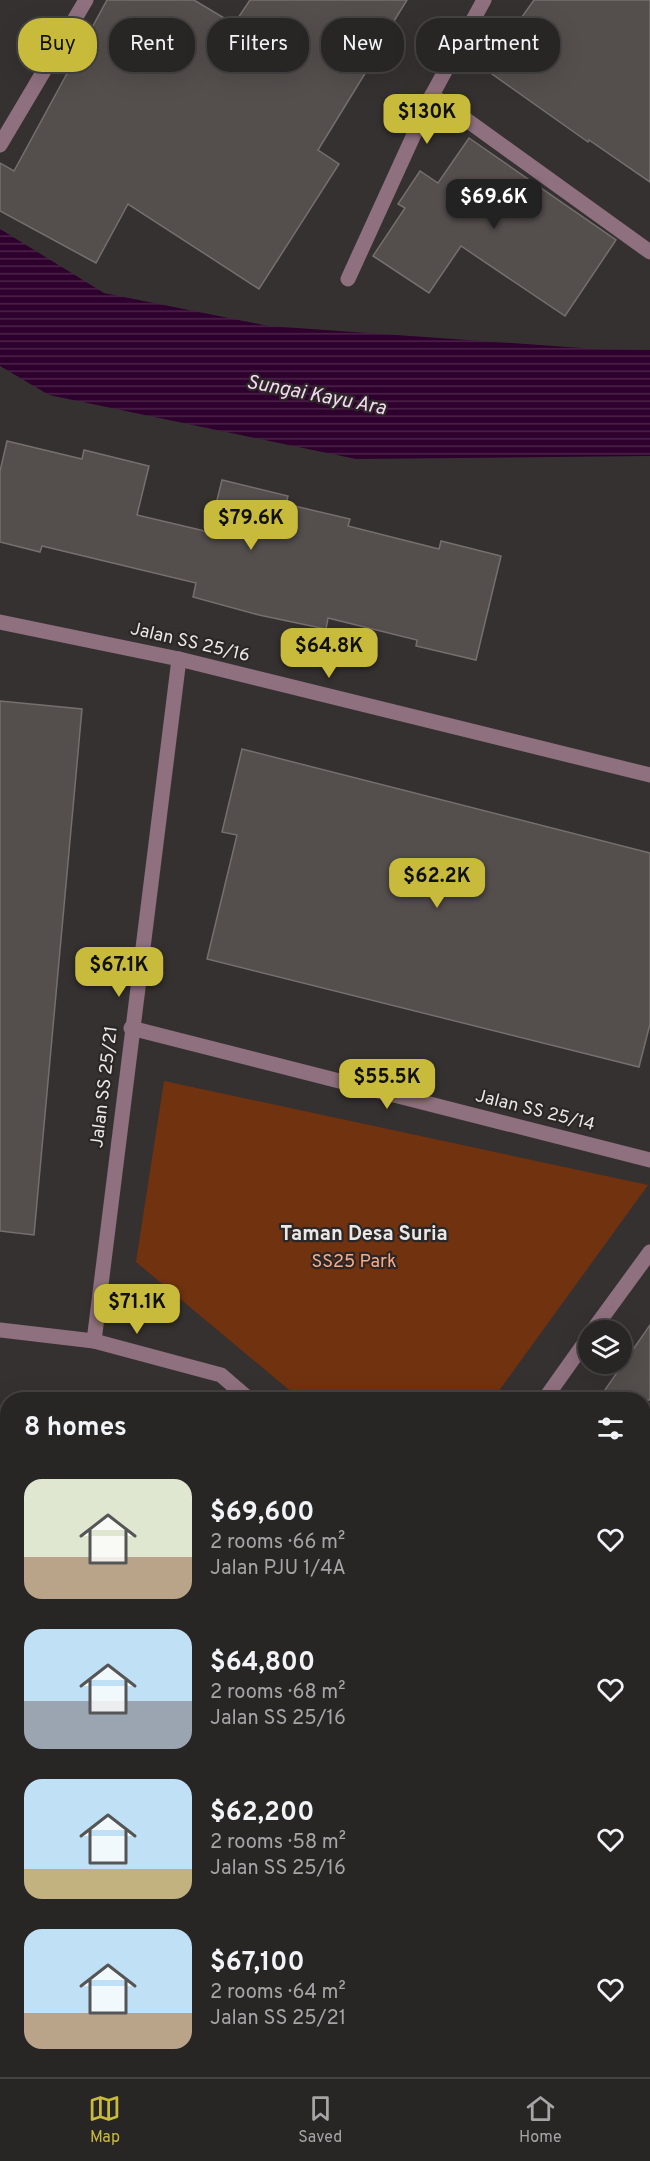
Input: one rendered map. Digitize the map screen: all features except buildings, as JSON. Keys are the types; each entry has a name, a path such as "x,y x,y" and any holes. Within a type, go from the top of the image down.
{"street":[{"path":"0,145 86,0"},
{"path":"348,279 432,95 484,0"},
{"path":"432,95 650,252"},
{"name":"Jalan SS 25/16","path":"0,622 179,659 650,775"},
{"name":"Jalan SS 25/21","path":"94,1341 131,1028 179,659"},
{"name":"Jalan SS 25/14","path":"131,1028 650,1160"},
{"path":"600,1320 650,1252"},
{"path":"0,1330 94,1341 221,1375 241,1392"},
{"path":"550,1392 578,1352"}],"green space":[{"name":"SS25 Park","path":"164,1081 648,1185 498,1392 292,1392 136,1262"}],"water":[{"name":"Sungai Kayu Ara","path":"0,229 104,293 269,326 596,349 650,350 650,456 356,459 49,395 0,366"}],"district":[{"name":"Taman Desa Suria","path":"364,1235"}]}
